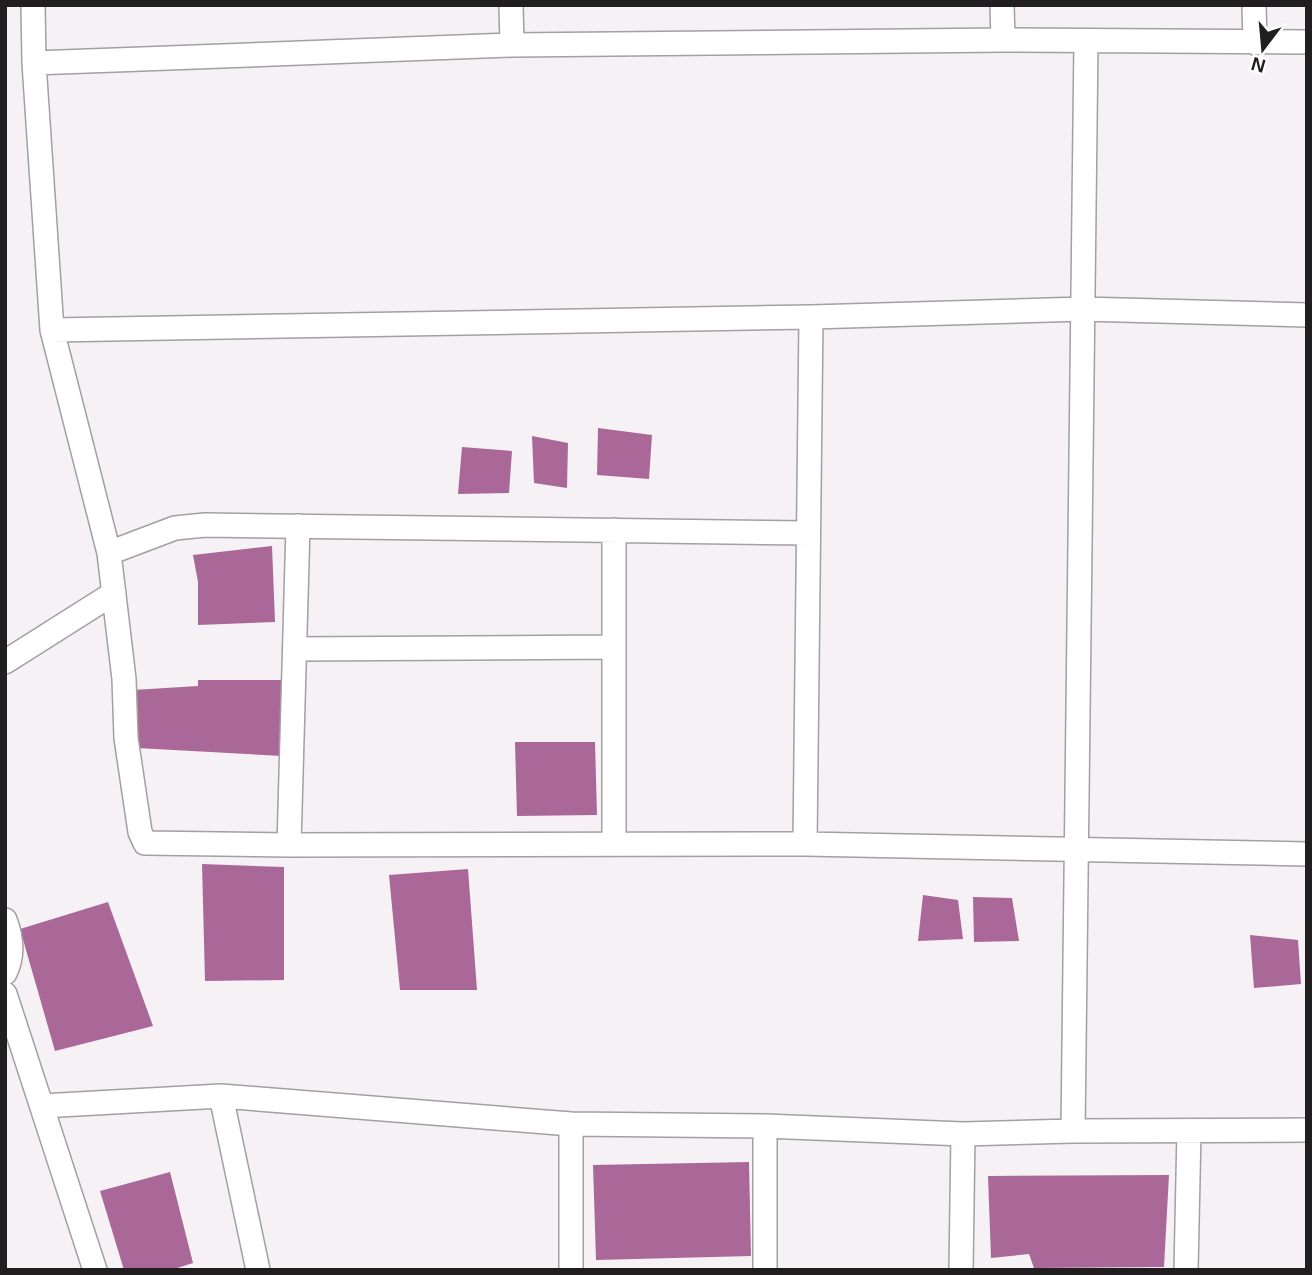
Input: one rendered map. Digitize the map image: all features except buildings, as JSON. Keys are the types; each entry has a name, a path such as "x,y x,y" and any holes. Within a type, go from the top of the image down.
{"street":[{"path":"33,5 34,64 52,330 109,553 124,679 126,738 140,832 145,843 805,844 1307,854"},
{"path":"511,5 512,45"},
{"path":"1002,5 1003,40"},
{"path":"1254,5 1255,43"},
{"path":"34,64 512,45 1003,40 1307,42"},
{"path":"1073,1131 1086,41"},
{"path":"52,330 811,317 1083,309 1307,315"},
{"path":"805,844 811,317"},
{"path":"109,553 174,528 205,526 808,533"},
{"path":"289,845 298,526"},
{"path":"614,530 614,844"},
{"path":"5,662 114,593"},
{"path":"295,649 614,647"},
{"path":"5,920 12,937 10,963 5,973"},
{"path":"5,994 94,1270"},
{"path":"42,1107 221,1097 571,1124 765,1126 962,1134 1307,1130"},
{"path":"221,1097 258,1270"},
{"path":"571,1124 572,1270"},
{"path":"765,1126 765,1270"},
{"path":"1186,1270 1189,1130"},
{"path":"961,1270 962,1134"}]}
